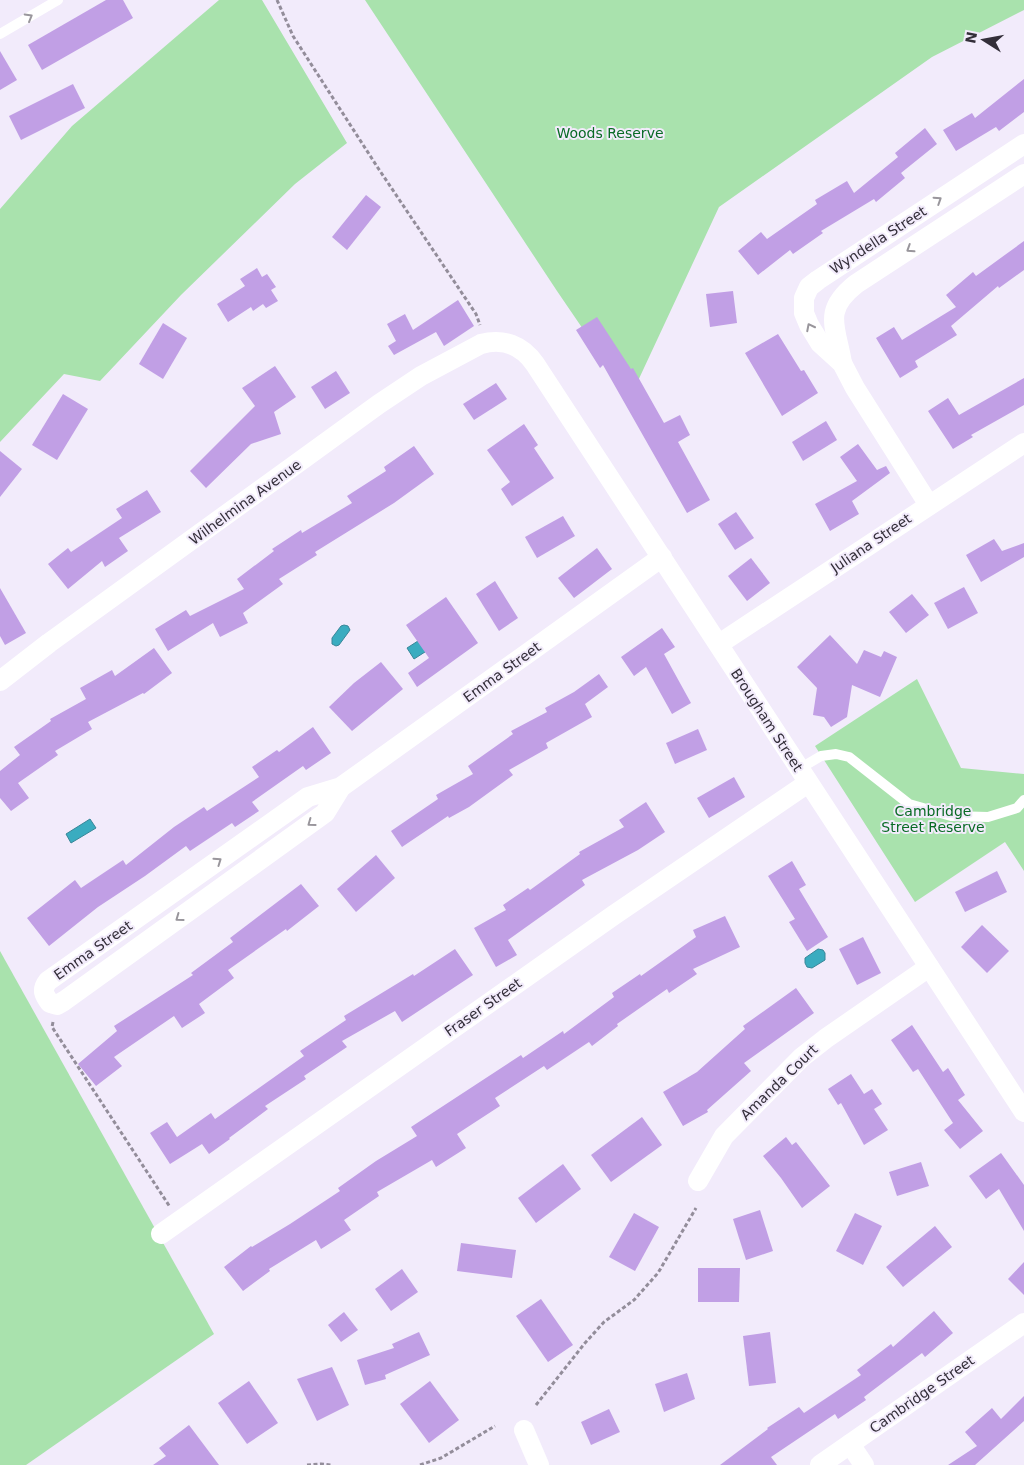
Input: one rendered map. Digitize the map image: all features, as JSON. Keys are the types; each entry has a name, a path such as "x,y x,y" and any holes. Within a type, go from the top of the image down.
{"street":[{"name":"Wyndella Street","path":"842,363 820,343 809,326 804,313 804,298 809,287 836,267 1024,144"},
{"name":"Wyndella Street","path":"929,505 860,396 842,363 834,327 835,310 843,294 856,284 1024,174"},
{"name":"Brougham Street","path":"493,342 516,346 531,358 1024,1112"},
{"name":"Wilhelmina Avenue","path":"0,681 49,643 379,404 421,376 461,353 493,342"},
{"name":"Juliana Street","path":"719,644 1024,443"},
{"name":"Emma Street","path":"57,1005 325,813 341,786 662,557"},
{"name":"Fraser Street","path":"161,1234 614,915 804,776"},
{"name":"Amanda Court","path":"698,1182 724,1136 802,1057 824,1039 929,967"},
{"name":"Cambridge Street","path":"820,1465 1024,1323"},
{"path":"524,1430 539,1465"},
{"path":"850,1444 864,1465"}],"lane":[{"path":"0,34 58,0"},
{"path":"804,776 821,756 836,754 849,757 909,804 951,816 988,817 1017,808 1024,800"}],"path":[{"path":"277,0 293,36 493,342"},
{"path":"57,1005 52,1027 179,1220"},
{"path":"536,1405 604,1322 634,1300 658,1273 696,1208"},
{"path":"420,1465 441,1458 494,1426"},
{"path":"307,1465 331,1465"}],"green space":[{"path":"219,0 262,0 347,143 295,184 181,295 100,381 64,374 0,442 0,209 72,126"},
{"name":"Woods Reserve","path":"365,0 1024,0 1024,10 932,57 719,207 630,398"},
{"name":"Cambridge Street Reserve","path":"917,679 961,768 1024,774 1024,871 1005,842 915,902 815,746"},
{"path":"0,951 214,1334 26,1465 0,1465"}],"water":[{"path":"341,626 348,626 350,630 339,645 332,644 332,638"},
{"path":"432,632 439,643 414,659 407,648"},
{"path":"90,819 96,828 71,843 66,834"},
{"path":"818,949 823,950 825,953 825,960 812,968 807,967 805,958"}],"building":[{"path":"106,0 123,0 133,18 42,70 28,45"},
{"path":"0,51 17,80 0,90"},
{"path":"1024,79 1024,112 999,131 996,127 956,151 943,130 972,113 975,118"},
{"path":"73,84 85,108 21,140 9,116"},
{"path":"925,128 937,144 901,173 905,178 876,202 874,199 821,231 823,233 793,254 790,250 758,275 738,251 761,232 767,239 817,204 815,200 847,181 854,193 898,157 895,153"},
{"path":"366,195 381,207 347,250 332,237"},
{"path":"1024,241 1024,270 999,288 998,286 951,326 957,335 915,361 918,367 900,378 876,338 894,327 902,340 956,307 946,295 973,272 976,276"},
{"path":"257,268 262,277 267,274 276,287 271,290 278,301 266,308 263,304 253,311 251,307 228,322 217,304 245,286 240,279"},
{"path":"733,291 737,323 710,327 706,294"},
{"path":"458,300 474,326 444,346 436,332 394,355 388,346 396,341 387,324 405,314 413,330"},
{"path":"597,317 631,369 633,368 664,423 680,415 690,435 678,442 710,500 687,513 603,365 600,368 576,330"},
{"path":"163,323 187,338 163,379 139,364"},
{"path":"778,334 801,371 804,370 818,393 782,416 745,353"},
{"path":"275,366 296,397 274,412 281,434 251,444 206,488 190,471 255,406 242,388"},
{"path":"336,371 350,393 325,409 311,387"},
{"path":"1024,378 1024,405 971,435 973,437 953,449 928,411 948,398 959,415"},
{"path":"496,383 507,399 474,420 463,404"},
{"path":"63,394 88,409 57,460 32,445"},
{"path":"826,421 837,440 803,461 792,442"},
{"path":"524,424 538,445 534,448 554,478 512,506 501,489 510,482 487,450"},
{"path":"858,444 877,470 886,466 890,473 852,501 859,514 830,531 815,504 857,481 840,457"},
{"path":"414,446 434,474 394,503 315,552 317,555 279,579 283,584 243,613 248,623 220,637 213,623 168,651 155,629 186,610 190,616 244,589 237,579 274,551 272,549 301,530 302,533 352,503 347,496 386,471 384,467"},
{"path":"0,451 22,469 0,497"},
{"path":"147,490 161,512 119,538 128,551 105,567 102,561 68,589 48,564 68,548 71,552 122,518 116,509"},
{"path":"736,512 754,538 735,550 718,524"},
{"path":"563,516 575,536 537,558 525,537"},
{"path":"994,539 1002,551 1024,543 1024,557 981,582 966,555"},
{"path":"597,548 612,569 574,598 558,578"},
{"path":"751,558 770,583 747,601 728,576"},
{"path":"495,581 518,618 499,631 476,594"},
{"path":"964,587 978,613 948,629 934,603"},
{"path":"0,588 26,633 5,645 0,636"},
{"path":"912,594 929,615 906,633 889,612"},
{"path":"446,597 478,643 417,687 408,673 429,658 406,625"},
{"path":"662,628 675,647 664,654 691,703 672,714 646,667 634,676 621,657"},
{"path":"830,635 857,664 864,650 881,657 884,651 897,657 880,697 852,685 847,717 831,727 824,717 813,715 817,688 797,667"},
{"path":"154,648 172,673 144,694 88,722 92,729 55,751 58,755 18,783 29,798 11,811 0,798 0,771 20,755 14,747 51,721 50,719 86,699 80,688 112,670 115,676"},
{"path":"381,662 403,689 352,731 329,707 354,683"},
{"path":"599,674 608,687 585,704 592,717 546,743 548,748 509,770 513,775 469,807 449,818 448,816 402,847 391,831 438,799 436,795 473,774 468,766 513,734 511,731 547,712 545,708 574,692"},
{"path":"313,727 331,753 306,770 303,766 252,802 259,811 235,827 232,823 190,851 186,846 98,907 49,946 27,918 75,880 81,888 123,860 126,865 174,827 204,807 207,811 259,777 252,767 277,750 279,752"},
{"path":"698,729 707,750 675,764 666,743"},
{"path":"734,777 745,797 709,818 697,798"},
{"path":"646,802 665,832 638,850 582,880 585,885 508,940 517,955 496,967 474,928 506,910 503,905 528,888 530,890 580,854 579,852 624,827 619,820"},
{"path":"376,855 395,878 356,912 337,889"},
{"path":"792,861 806,885 799,889 828,937 807,951 789,922 795,919 768,876"},
{"path":"997,871 1007,892 965,912 955,892"},
{"path":"301,884 319,906 287,931 286,929 228,970 234,978 199,1004 205,1013 182,1028 174,1016 114,1057 122,1066 96,1086 78,1064 117,1031 114,1026 193,975 191,973 233,942 230,938"},
{"path":"725,916 740,947 693,969 697,974 669,993 667,989 617,1024 618,1026 592,1046 589,1042 547,1070 544,1066 495,1098 500,1106 457,1134 466,1148 436,1167 432,1160 377,1192 379,1196 344,1220 351,1230 321,1249 316,1240 269,1269 270,1271 243,1291 224,1267 251,1246 290,1224 340,1191 338,1188 376,1161 417,1136 411,1127 521,1055 523,1058 563,1031 564,1034 614,997 612,993 640,974 641,976 696,937 693,930"},
{"path":"982,925 1009,951 987,973 961,947"},
{"path":"863,937 881,973 857,985 839,949"},
{"path":"455,949 473,975 402,1022 395,1011 342,1041 347,1047 304,1076 306,1079 265,1106 268,1109 230,1139 209,1154 202,1144 170,1164 150,1133 167,1122 177,1137 211,1113 215,1119 304,1056 300,1051 346,1020 344,1016 413,974 414,976"},
{"path":"796,988 814,1013 744,1063 751,1071 707,1110 708,1112 683,1126 663,1092 697,1072 745,1029 743,1026"},
{"path":"912,1025 943,1072 948,1068 965,1095 958,1100 983,1131 960,1149 944,1130 953,1123 918,1069 913,1072 891,1040"},
{"path":"851,1074 864,1094 872,1089 882,1104 874,1109 888,1130 864,1145 841,1103 838,1105 828,1089"},
{"path":"642,1117 662,1145 611,1182 591,1155"},
{"path":"786,1137 792,1145 796,1142 830,1186 802,1208 763,1156"},
{"path":"1001,1153 1024,1185 1024,1231 999,1189 986,1199 969,1176"},
{"path":"921,1162 929,1186 897,1196 889,1172"},
{"path":"563,1164 581,1189 536,1223 518,1198"},
{"path":"760,1210 773,1251 746,1260 733,1219"},
{"path":"634,1213 659,1227 635,1271 609,1257"},
{"path":"855,1213 882,1226 863,1265 836,1251"},
{"path":"935,1226 952,1247 903,1287 886,1267"},
{"path":"461,1243 516,1250 512,1278 457,1271"},
{"path":"1024,1262 1024,1295 1008,1279"},
{"path":"698,1268 740,1268 739,1302 698,1302"},
{"path":"402,1269 418,1292 391,1311 375,1289"},
{"path":"541,1299 573,1345 548,1362 516,1316"},
{"path":"934,1311 953,1333 925,1357 922,1353 864,1397 866,1400 838,1419 835,1414 771,1457 777,1465 720,1465 767,1428 799,1407 804,1413 861,1375 857,1370 891,1344 893,1347"},
{"path":"344,1312 358,1330 341,1342 328,1325"},
{"path":"419,1332 430,1355 385,1375 386,1379 365,1385 357,1360 394,1348 392,1344"},
{"path":"770,1332 776,1383 749,1386 743,1336"},
{"path":"332,1367 349,1405 317,1421 297,1379"},
{"path":"687,1373 695,1399 664,1412 655,1384"},
{"path":"249,1381 278,1423 247,1444 218,1403"},
{"path":"430,1381 459,1420 429,1443 400,1404"},
{"path":"1024,1396 1024,1421 975,1465 948,1465 977,1446 965,1432 992,1408 1001,1419"},
{"path":"609,1409 620,1432 591,1445 581,1422"},
{"path":"189,1425 219,1465 153,1465 166,1456 159,1448"}]}
